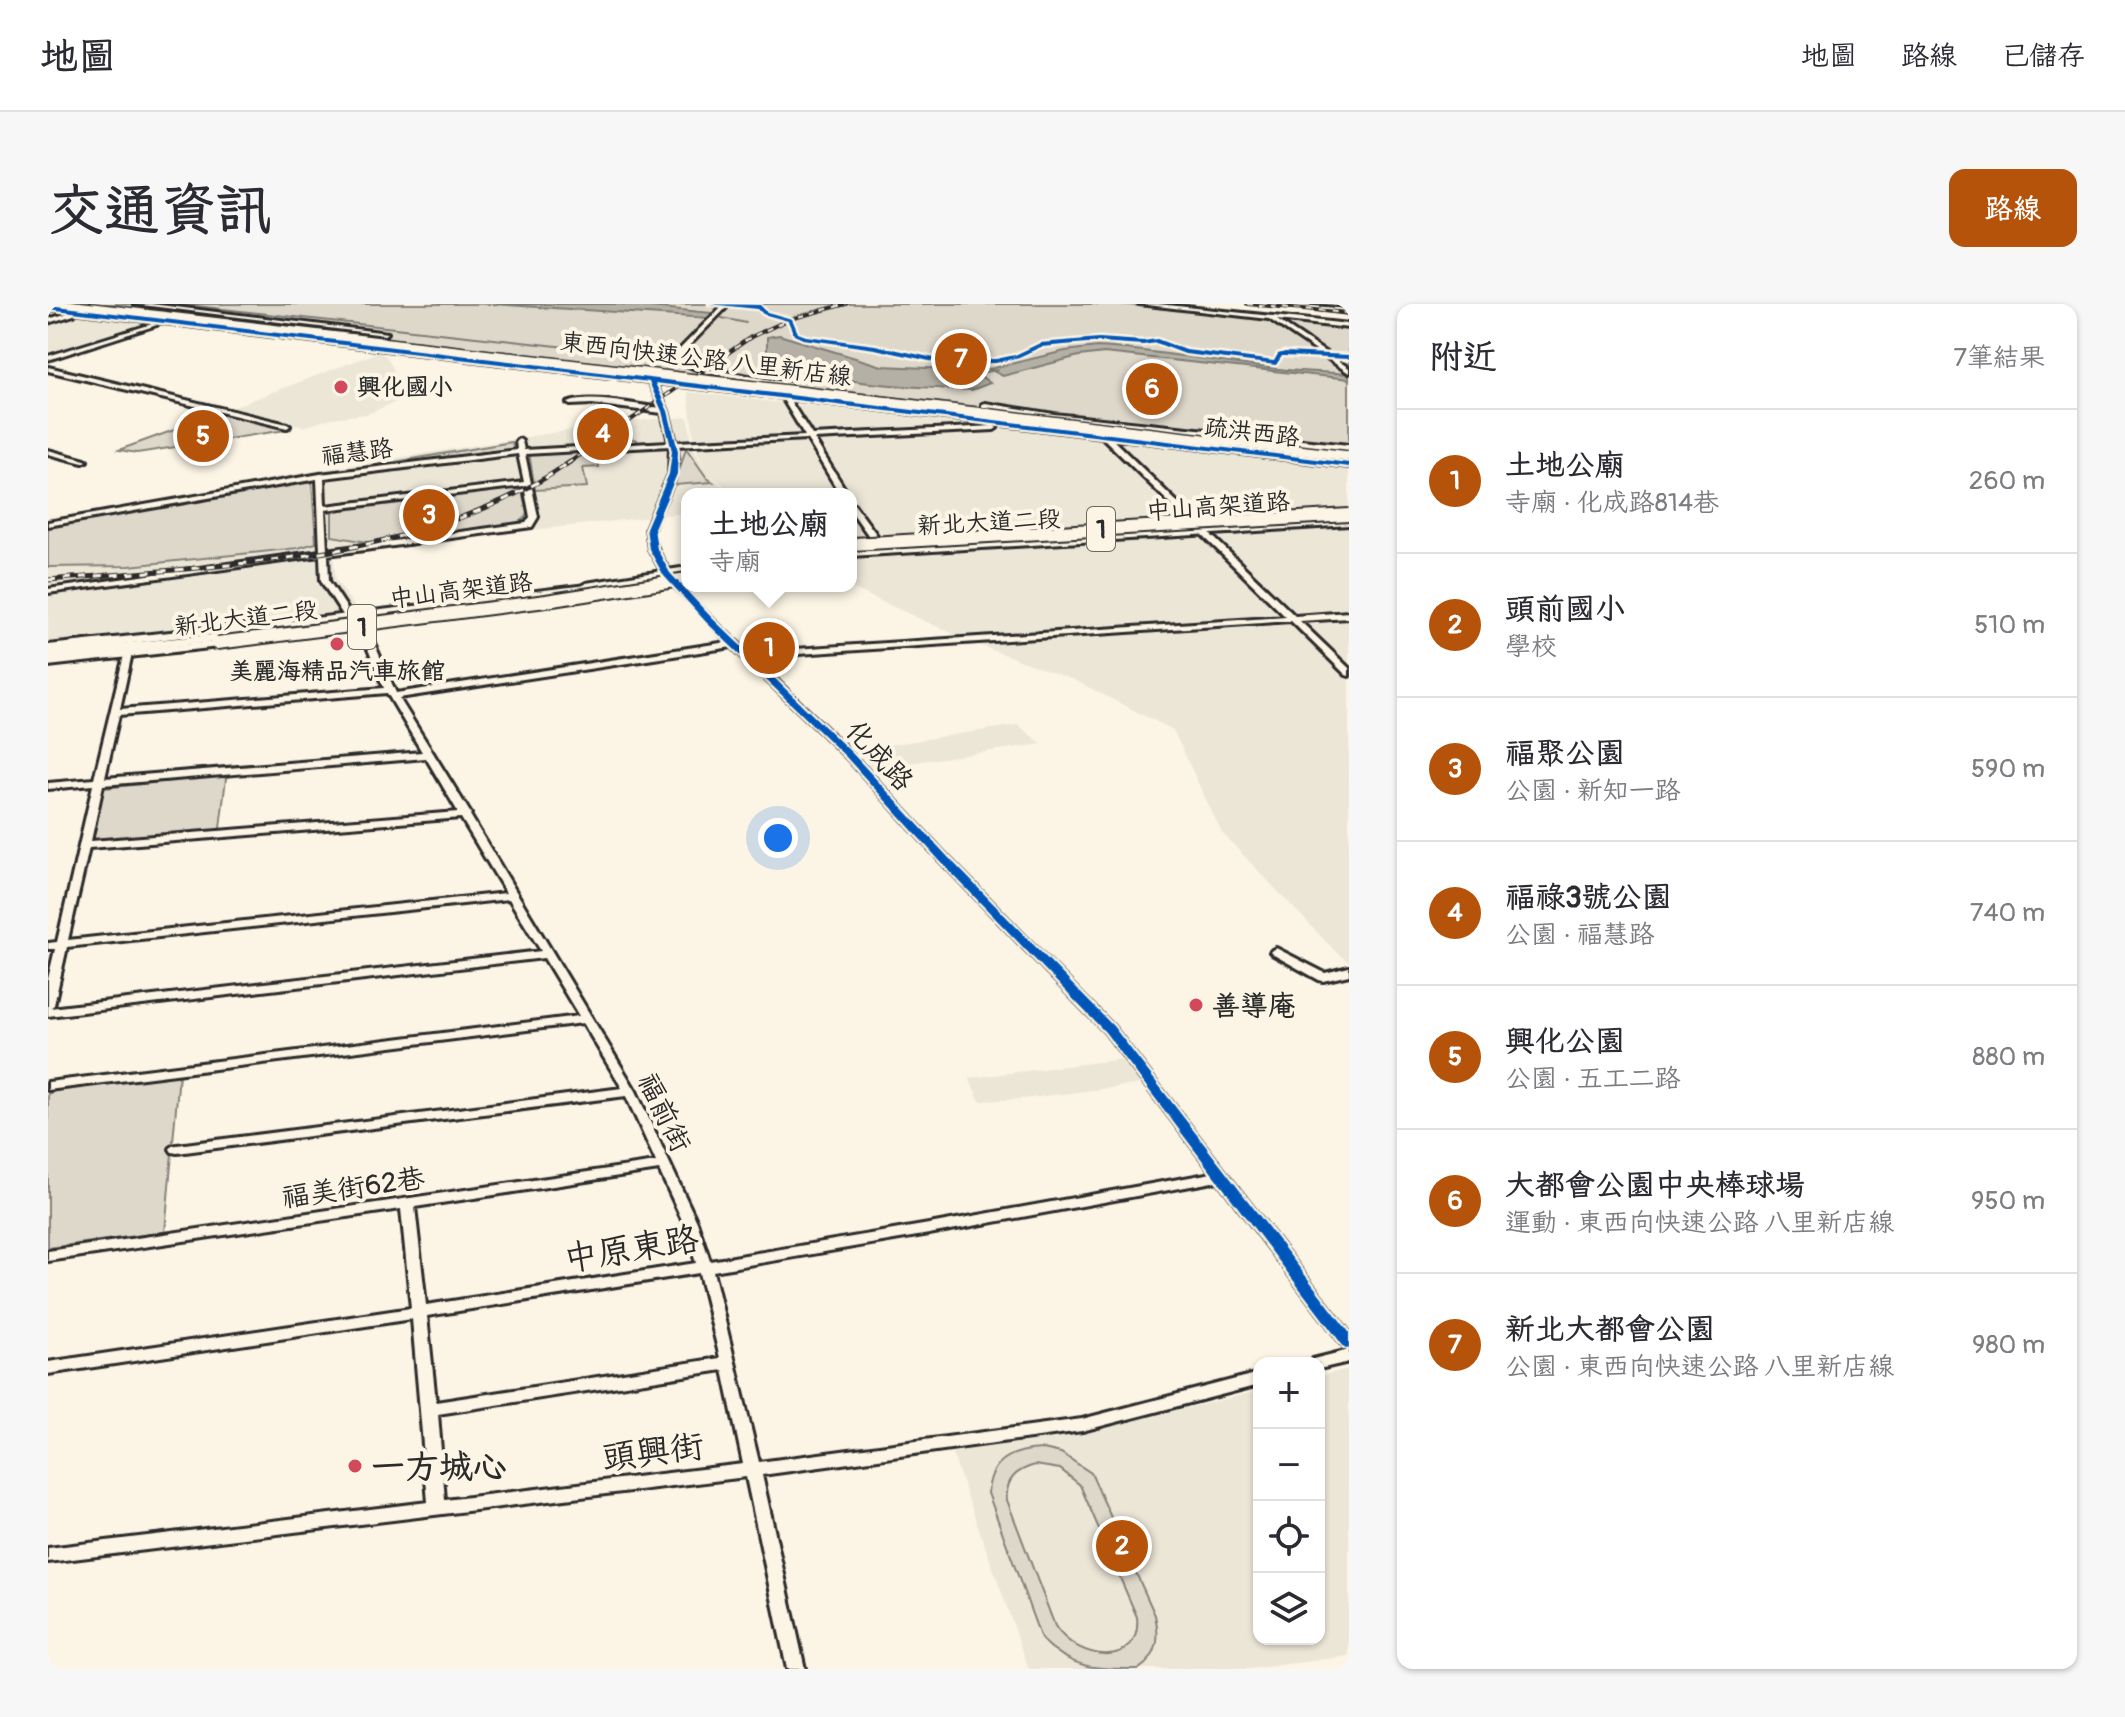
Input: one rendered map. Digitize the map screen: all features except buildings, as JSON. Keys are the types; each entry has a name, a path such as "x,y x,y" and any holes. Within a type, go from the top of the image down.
{"highway":[{"name":"東西向快速公路 八里新店線","path":"59,304 1349,457"},
{"name":"東西向快速公路 八里新店線","path":"78,308 456,348 1349,457"},
{"path":"456,348 590,360 985,406 1349,457"},
{"path":"704,380 792,395 1332,461 1349,457"},
{"path":"985,406 1116,427 1349,457"},
{"path":"1222,524 1349,517"},
{"name":"中山高架道路","path":"857,548 1349,517"},
{"name":"中山高架道路","path":"857,548 1349,517"},
{"path":"857,548 1301,522"},
{"path":"48,656 433,612 678,578"},
{"name":"中山高架道路","path":"48,656 678,578"},
{"name":"中山高架道路","path":"48,656 362,625 546,601 678,578"}],"main road":[{"name":"新北大道二段","path":"857,546 876,540 1196,521 1222,524"},
{"name":"新北大道二段","path":"857,548 1206,531 1222,524"},
{"name":"新北大道二段","path":"48,656 348,616 678,578"},
{"name":"新北大道二段","path":"48,656 128,653 363,627 678,578"}],"street":[{"path":"137,304 385,333"},
{"path":"48,307 78,308 161,323 651,380 786,388 789,385 786,382 706,371 680,361 679,353 727,304"},
{"path":"1142,304 1349,323"},
{"path":"1164,304 1272,316 1349,371"},
{"path":"1292,304 1349,309"},
{"path":"1298,304 1349,309"},
{"path":"1318,304 1349,309"},
{"path":"48,321 78,308"},
{"path":"48,358 161,323"},
{"path":"48,369 287,426"},
{"name":"疏洪西路","path":"651,380 1106,435 1349,457"},
{"name":"化成路","path":"651,380 665,411 674,444 673,474 650,528 653,549 678,578"},
{"path":"785,397 840,488"},
{"path":"570,403 592,402 665,411"},
{"name":"福慧路","path":"48,524 320,476 520,452 1002,428 1008,424"},
{"path":"1106,435 1349,673"},
{"path":"48,591 529,525 534,520 519,441"},
{"path":"48,452 83,461"},
{"path":"320,476 325,581 348,616"},
{"path":"323,508 527,484"},
{"path":"857,514 876,540"},
{"name":"化成路","path":"690,592 734,644 849,755 944,859 1109,1029 1349,1343"},
{"path":"746,655 1349,615"},
{"name":"福前街","path":"363,627 392,693 427,755 466,814 630,1091 690,1222 705,1267 729,1363 796,1669"},
{"path":"115,712 392,693 734,644"},
{"path":"48,1005 128,653"},
{"path":"48,786 427,755"},
{"path":"85,845 466,814"},
{"path":"48,946 514,895"},
{"path":"1276,952 1323,977 1349,971"},
{"path":"48,1012 547,954"},
{"path":"48,1086 585,1019"},
{"path":"177,1149 630,1091"},
{"name":"福美街62巷","path":"48,1256 664,1165"},
{"name":"中原東路","path":"48,1368 705,1267 999,1218 1221,1176"},
{"path":"408,1205 417,1313 431,1409 437,1507"},
{"path":"1325,1362 1349,1356"},
{"path":"431,1409 729,1363"},
{"name":"頭興街","path":"48,1555 751,1470 1082,1425 1253,1381"}],"shaded area":[{"path":"92,304 1120,304 1349,328 1349,444 1135,425"},
{"path":"492,304 620,304 712,313 708,318"},
{"path":"48,309 161,325 48,360"},
{"path":"779,335 882,366 972,370 990,383 972,390 880,384 834,377 811,371 767,351 767,337"},
{"path":"1097,347 1287,370 1349,374 1349,379 1104,353 1079,356 1003,376 989,369 1065,351"},
{"name":"興化國小","path":"379,352 387,357 400,383 395,385 403,399 367,414 332,418 304,427 228,409"},
{"path":"688,392 1349,467 1349,962 1222,833 1173,730 1076,681 976,644 857,590 857,488 726,488 709,473 724,488 681,488 681,514 333,552 336,580 359,613 48,646 48,517 91,514 284,476 627,421 688,417 693,447 705,467 695,447"},
{"path":"221,413 292,429 137,453 119,450"},
{"path":"626,422 630,438 637,440 638,444 581,446 577,428"},
{"path":"512,442 514,450 330,473"},
{"path":"686,448 707,478 713,482 675,485"},
{"path":"595,450 599,467 583,468 587,487 535,490 529,453"},
{"path":"299,482 312,483 316,543 298,548 129,566 48,567 48,527"},
{"path":"521,487 527,512 525,518 515,524 373,543 332,536 332,509"},
{"path":"1018,725 1042,744 872,768 856,750"},
{"path":"220,776 226,778 220,828 214,832 96,840 91,837 104,788"},
{"path":"1123,1059 1142,1084 980,1101 969,1078"},
{"path":"179,1074 165,1232 48,1248 48,1094"},
{"path":"1349,1369 1349,1656 1249,1669 1029,1669 952,1453 1086,1432 1253,1392 1253,1645 1325,1645 1325,1375"},
{"path":"1043,1449 1061,1453 1091,1473 1155,1615 1157,1631 1154,1652 1139,1669 1109,1669 1074,1662 1041,1639 988,1493 993,1472 1005,1459 1022,1452","holes":["1035,1465 1060,1469 1080,1485 1137,1617 1136,1634 1129,1645 1119,1652 1106,1654 1078,1647 1055,1626 1007,1500 1010,1481 1023,1470"]}],"waterway":[{"path":"178,304 656,357"},
{"path":"722,318 746,323"},
{"path":"633,363 642,357"},
{"path":"700,361 725,364 717,371"},
{"path":"971,374 998,370"}],"railway":[{"path":"569,462 751,337 790,319 846,304"},
{"path":"1247,304 1349,313"},
{"path":"48,580 250,563 386,540 451,521 513,495 569,462"}],"cycle path":[{"path":"712,304 760,307 765,313 790,320 796,334 805,338 875,347 943,362 996,361 1017,356 1040,345 1099,340 1157,341 1185,352 1276,363 1280,355 1285,354 1349,357"},
{"path":"48,307 1349,465"},
{"path":"651,380 665,411 675,451 673,474 650,528 653,549 667,574 681,589"},
{"path":"683,592 849,755 944,859 1109,1029 1349,1343"}],"place":[{"name":"新北大都會公園","path":"961,359"},
{"name":"興化國小","path":"341,387"},
{"name":"大都會公園中央棒球場","path":"1152,389"},
{"name":"福祿3號公園","path":"603,434"},
{"name":"興化公園","path":"203,436"},
{"name":"福聚公園","path":"429,515"},
{"name":"美麗海精品汽車旅館","path":"337,644"},
{"name":"土地公廟","path":"769,648"},
{"name":"善導庵","path":"1196,1005"},
{"name":"一方城心","path":"355,1466"},
{"name":"頭前國小","path":"1122,1546"}]}
